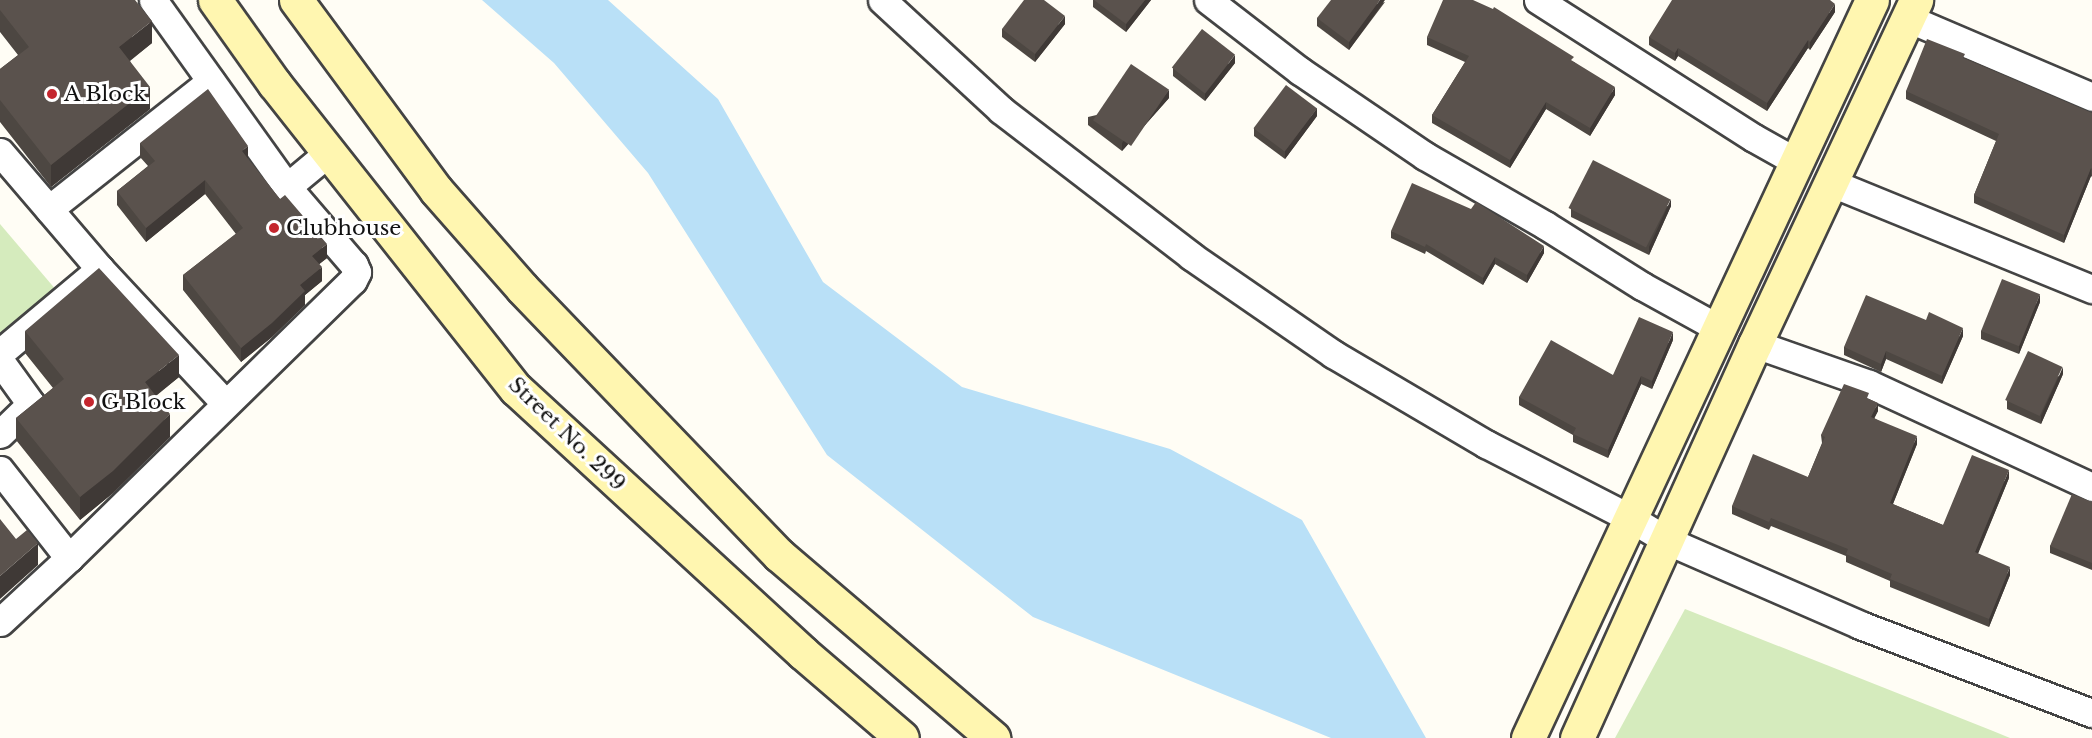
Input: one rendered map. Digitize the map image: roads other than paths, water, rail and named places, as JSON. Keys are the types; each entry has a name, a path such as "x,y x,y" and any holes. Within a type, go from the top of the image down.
{"street":[{"path":"0,622 69,558 353,279 357,272 354,265 287,188 153,0"},
{"name":"Street No. 299","path":"215,0 274,83 516,389 803,652 902,738"},
{"path":"296,0 436,190 522,288 779,555 993,738"},
{"path":"882,0 1001,110 1191,256 1354,366 1486,444 1630,518 1668,541 1860,625 2092,713"},
{"path":"1208,0 1300,71 1425,156 1545,225 1642,286 1718,328"},
{"path":"1538,0 1745,132 1796,161"},
{"path":"1533,728 1872,0"},
{"path":"1577,738 1668,541 1755,344 1832,183 1911,9 2092,97"},
{"path":"49,209 211,81"},
{"path":"0,152 100,269 225,403"},
{"path":"287,188 329,152"},
{"path":"1832,183 2092,289"},
{"path":"0,353 100,269"},
{"path":"1755,344 1869,384 2092,486"},
{"path":"0,361 31,404 0,434"},
{"path":"0,470 69,558"}],"water":[{"path":"482,0 608,0 718,99 823,282 962,387 1170,449 1302,520 1426,738 1331,738 1033,617 827,455 648,173 554,63"}],"place":[{"name":"A Block","path":"52,94"},
{"name":"Clubhouse","path":"274,228"},
{"name":"G Block","path":"89,402"}]}
